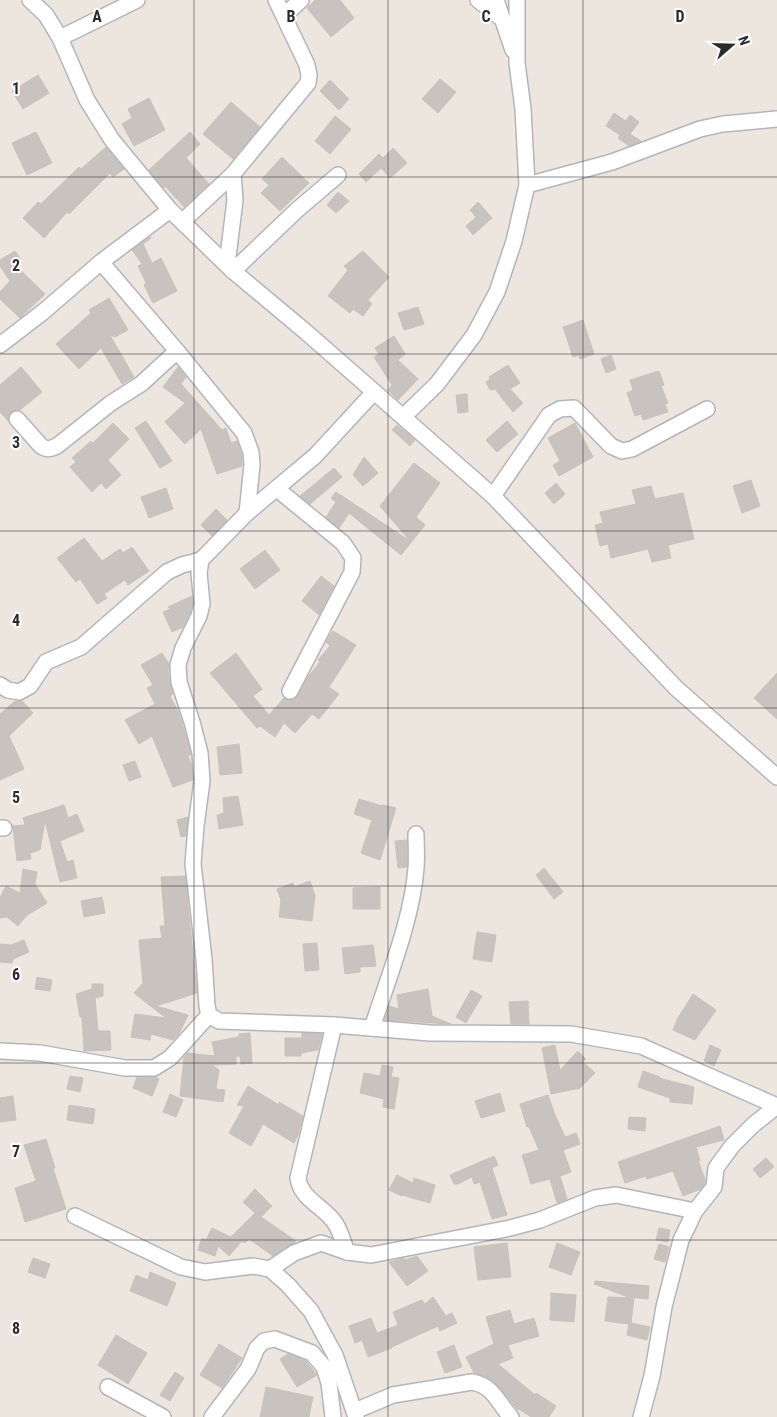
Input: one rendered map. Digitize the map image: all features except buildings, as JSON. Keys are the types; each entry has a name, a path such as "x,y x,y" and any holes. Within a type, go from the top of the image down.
{"street":[{"path":"30,0 46,15 60,38 87,100 112,140 170,210 230,268 493,496 676,688 777,777"},
{"path":"60,38 137,0"},
{"path":"183,221 232,174 308,83 307,65 276,0"},
{"path":"284,16 301,0"},
{"path":"478,0 501,18"},
{"path":"496,0 517,63"},
{"path":"403,417 437,384 474,335 497,292 514,241 527,185 523,109 517,63 517,0"},
{"path":"527,185 612,162 700,129 723,124 777,119"},
{"path":"230,268 235,200 232,174"},
{"path":"230,268 338,175"},
{"path":"1,342 170,210"},
{"path":"101,262 178,351 244,433 251,452 252,465 247,513"},
{"path":"17,419 45,449 54,447 111,403 141,384 178,351"},
{"path":"0,685 8,690 19,692 30,686 46,662 81,647 167,572 182,565 201,560 247,513 315,456 374,392"},
{"path":"493,496 549,415 560,409 574,408 612,446 622,451 632,449 707,409"},
{"path":"277,489 344,543 353,558 352,572 290,692"},
{"path":"201,560 199,574 202,604 199,616 183,648 178,665 179,682 200,753 202,781 193,864 204,958 207,1006 210,1015 219,1021 334,1025 430,1033 571,1034 641,1046 777,1106 753,1125 732,1146 716,1168 714,1187 695,1211 681,1240 664,1307 652,1376 641,1417"},
{"path":"372,1028 404,928 413,893 416,868 416,834"},
{"path":"0,1051 40,1052 125,1068 154,1068 170,1058 210,1015"},
{"path":"334,1025 298,1178 299,1186 303,1193 334,1221 347,1252"},
{"path":"270,1269 294,1254 321,1243 347,1252 371,1255 510,1228 540,1220 595,1198 616,1195 695,1211"},
{"path":"75,1216 181,1267 205,1272 253,1266 270,1269 288,1285 311,1311 335,1355 356,1414 393,1395 472,1382 483,1384 490,1389 511,1417"},
{"path":"212,1417 248,1369 256,1348 264,1341 275,1339 312,1354 324,1367 329,1383 333,1417"},
{"path":"108,1387 163,1417"}]}
